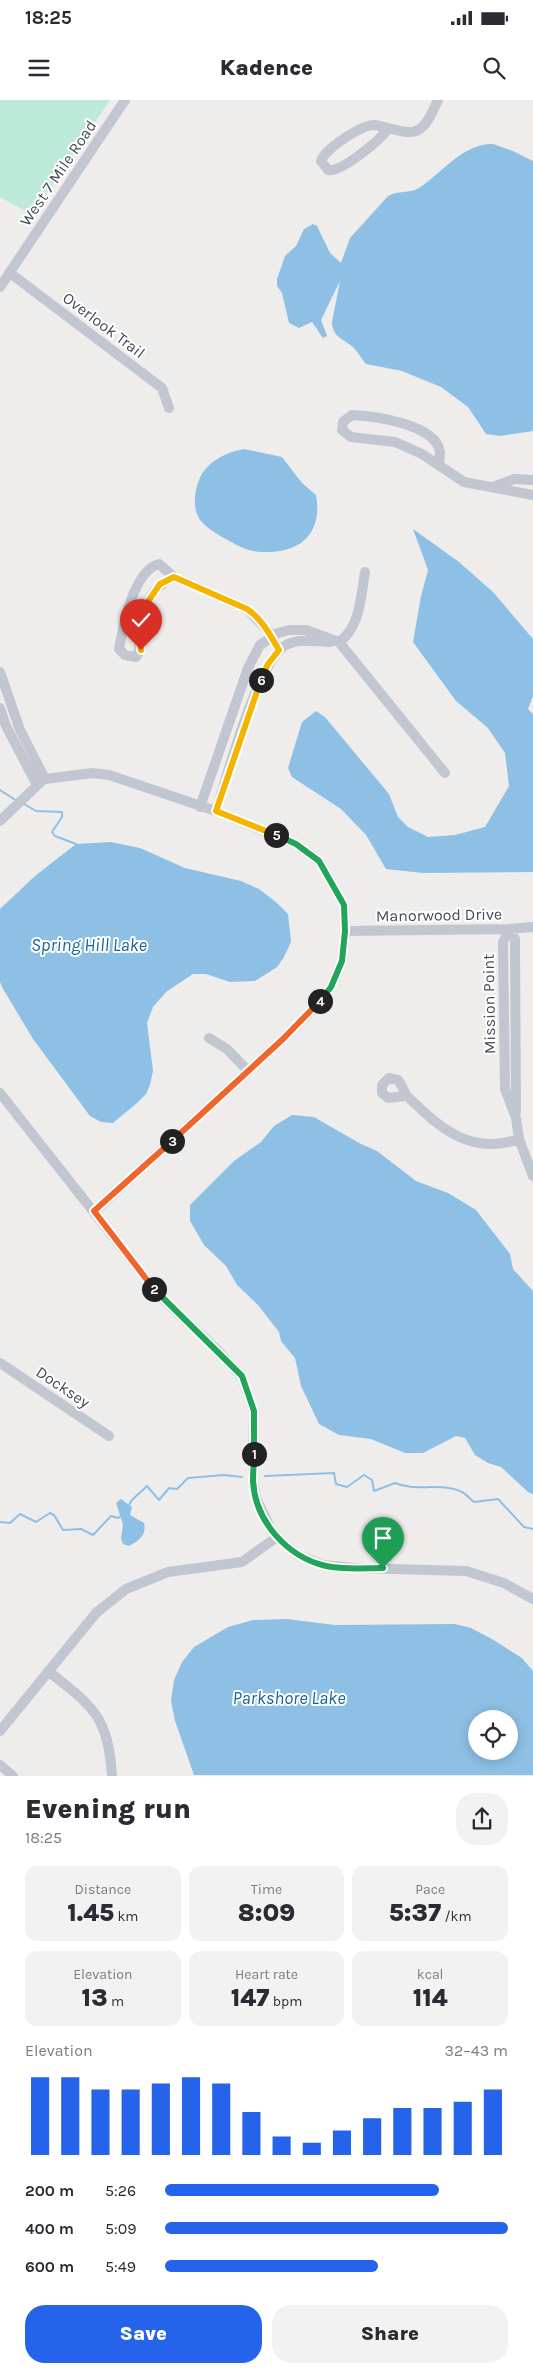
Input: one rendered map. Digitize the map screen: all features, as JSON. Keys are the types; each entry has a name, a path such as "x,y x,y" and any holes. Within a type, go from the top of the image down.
{"street":[{"name":"West 7 Mile Road","path":"0,288 124,100"},
{"path":"388,129 376,142 337,170 328,170 321,161 327,151 352,134 371,125 388,129 416,131 424,125 438,100"},
{"name":"Overlook Trail","path":"10,272 162,388 169,408"},
{"path":"439,464 440,452 430,435 388,418 352,415 343,422 342,430 351,437 395,442 439,464 464,482 533,494"},
{"path":"492,487 514,479 533,480"},
{"path":"174,577 155,590 145,607 139,630 141,650 136,657 125,655 119,649 124,621 134,593 154,566 159,564 174,577 241,605 254,614 272,637 279,650"},
{"path":"216,811 252,702 268,664 279,650 289,644 298,642 339,642 348,637 354,623 365,572"},
{"path":"200,807 255,653 260,645 272,637 289,630 306,630 339,642 445,773"},
{"path":"0,672 4,696 41,782"},
{"path":"238,698 252,702"},
{"path":"0,708 6,726 41,782"},
{"path":"224,738 239,743"},
{"path":"0,821 41,782 92,773 109,775 216,811 296,844 319,861 344,905 345,931 342,961 331,987 318,1004 283,1039 94,1211"},
{"name":"Manorwood Drive","path":"345,931 510,929 533,927"},
{"name":"Mission Point","path":"510,929 503,942 506,1089 516,1118 519,1139 533,1176"},
{"path":"209,1038 227,1049 248,1071"},
{"path":"0,1093 159,1294 242,1376 254,1411 253,1482 256,1498 265,1519 277,1537 298,1555 323,1565 356,1568 466,1571 504,1583 533,1599"},
{"path":"408,1096 453,1136 479,1144 506,1143 519,1139"},
{"name":"Docksey","path":"0,1363 108,1436"},
{"path":"0,1731 96,1613 126,1589 168,1572 242,1562 277,1537"},
{"path":"48,1671 84,1699 97,1712 109,1741 112,1776"},
{"path":"0,1765 13,1776"}],"green space":[{"path":"0,100 110,100 31,214 0,197"}],"water":[{"path":"493,144 533,161 533,431 500,436 486,434 468,407 441,387 402,371 366,364 354,348 334,332 332,322 340,281 321,320 327,336 323,338 312,322 299,328 289,323 282,293 277,286 277,279 285,256 296,246 304,229 313,224 317,226 330,253 341,263 350,238 388,196 419,188 453,160 472,148"},
{"path":"244,449 282,457 302,483 316,495 317,510 315,523 303,541 293,547 281,551 268,552 249,550 222,537 204,525 199,518 195,497 202,474 217,459"},
{"path":"413,529 459,562 493,592 533,639 533,696 528,709 533,714 533,872 423,873 386,869 366,835 341,809 292,777 288,768 302,722 316,711 325,717 389,794 398,817 408,827 428,837 455,835 485,827 509,786 505,753 488,728 456,701 413,642 421,596 428,570"},
{"name":"Spring Hill Lake","path":"111,842 140,848 185,868 241,881 259,889 288,914 291,942 277,967 255,981 230,982 206,974 193,974 166,992 153,1007 147,1023 153,1071 150,1085 146,1094 113,1123 101,1122 90,1116 33,1039 0,982 0,909 35,876 76,844"},
{"path":"292,1115 314,1117 377,1151 416,1181 448,1193 476,1210 510,1254 513,1269 533,1291 533,1494 528,1492 501,1467 488,1463 475,1455 465,1438 456,1436 423,1453 405,1453 371,1439 339,1435 319,1424 301,1386 295,1358 281,1341 279,1332 258,1305 237,1285 226,1266 204,1245 190,1221 190,1205 234,1161 261,1142 274,1126"},
{"path":"121,1499 132,1507 130,1515 144,1523 145,1527 141,1537 129,1546 123,1544 121,1539 123,1524 116,1503"},
{"name":"Parkshore Lake","path":"287,1619 335,1625 455,1624 471,1628 522,1658 533,1671 533,1775 194,1775 175,1721 171,1701 174,1680 182,1662 194,1647 228,1627 253,1620"}],"waterway":[{"path":"0,790 17,801"},
{"path":"24,804 36,811 62,812 62,817 52,832 55,836 76,844"},
{"path":"265,1476 334,1473 336,1484 347,1487 364,1475 372,1480 374,1491 395,1483 411,1487 454,1489 464,1493 474,1502 498,1499 524,1527 533,1529"},
{"path":"129,1505 147,1486 159,1500 169,1488 177,1489 188,1478 224,1475 242,1477"},
{"path":"0,1522 10,1523 20,1514 36,1522 50,1513 54,1515 63,1530 81,1529 93,1535 111,1516 118,1518 122,1515"}],"route":[{"path":"141,650 139,630 145,607 160,584 174,577 241,605 254,614 269,632 279,650 268,664 256,690 216,811 296,844 319,861 344,905 345,931 342,961 331,987 318,1004 283,1039 123,1187 94,1211 151,1286 242,1376 254,1411 253,1482 256,1498 265,1519 277,1537 298,1555 316,1563 334,1567 383,1568"}]}
